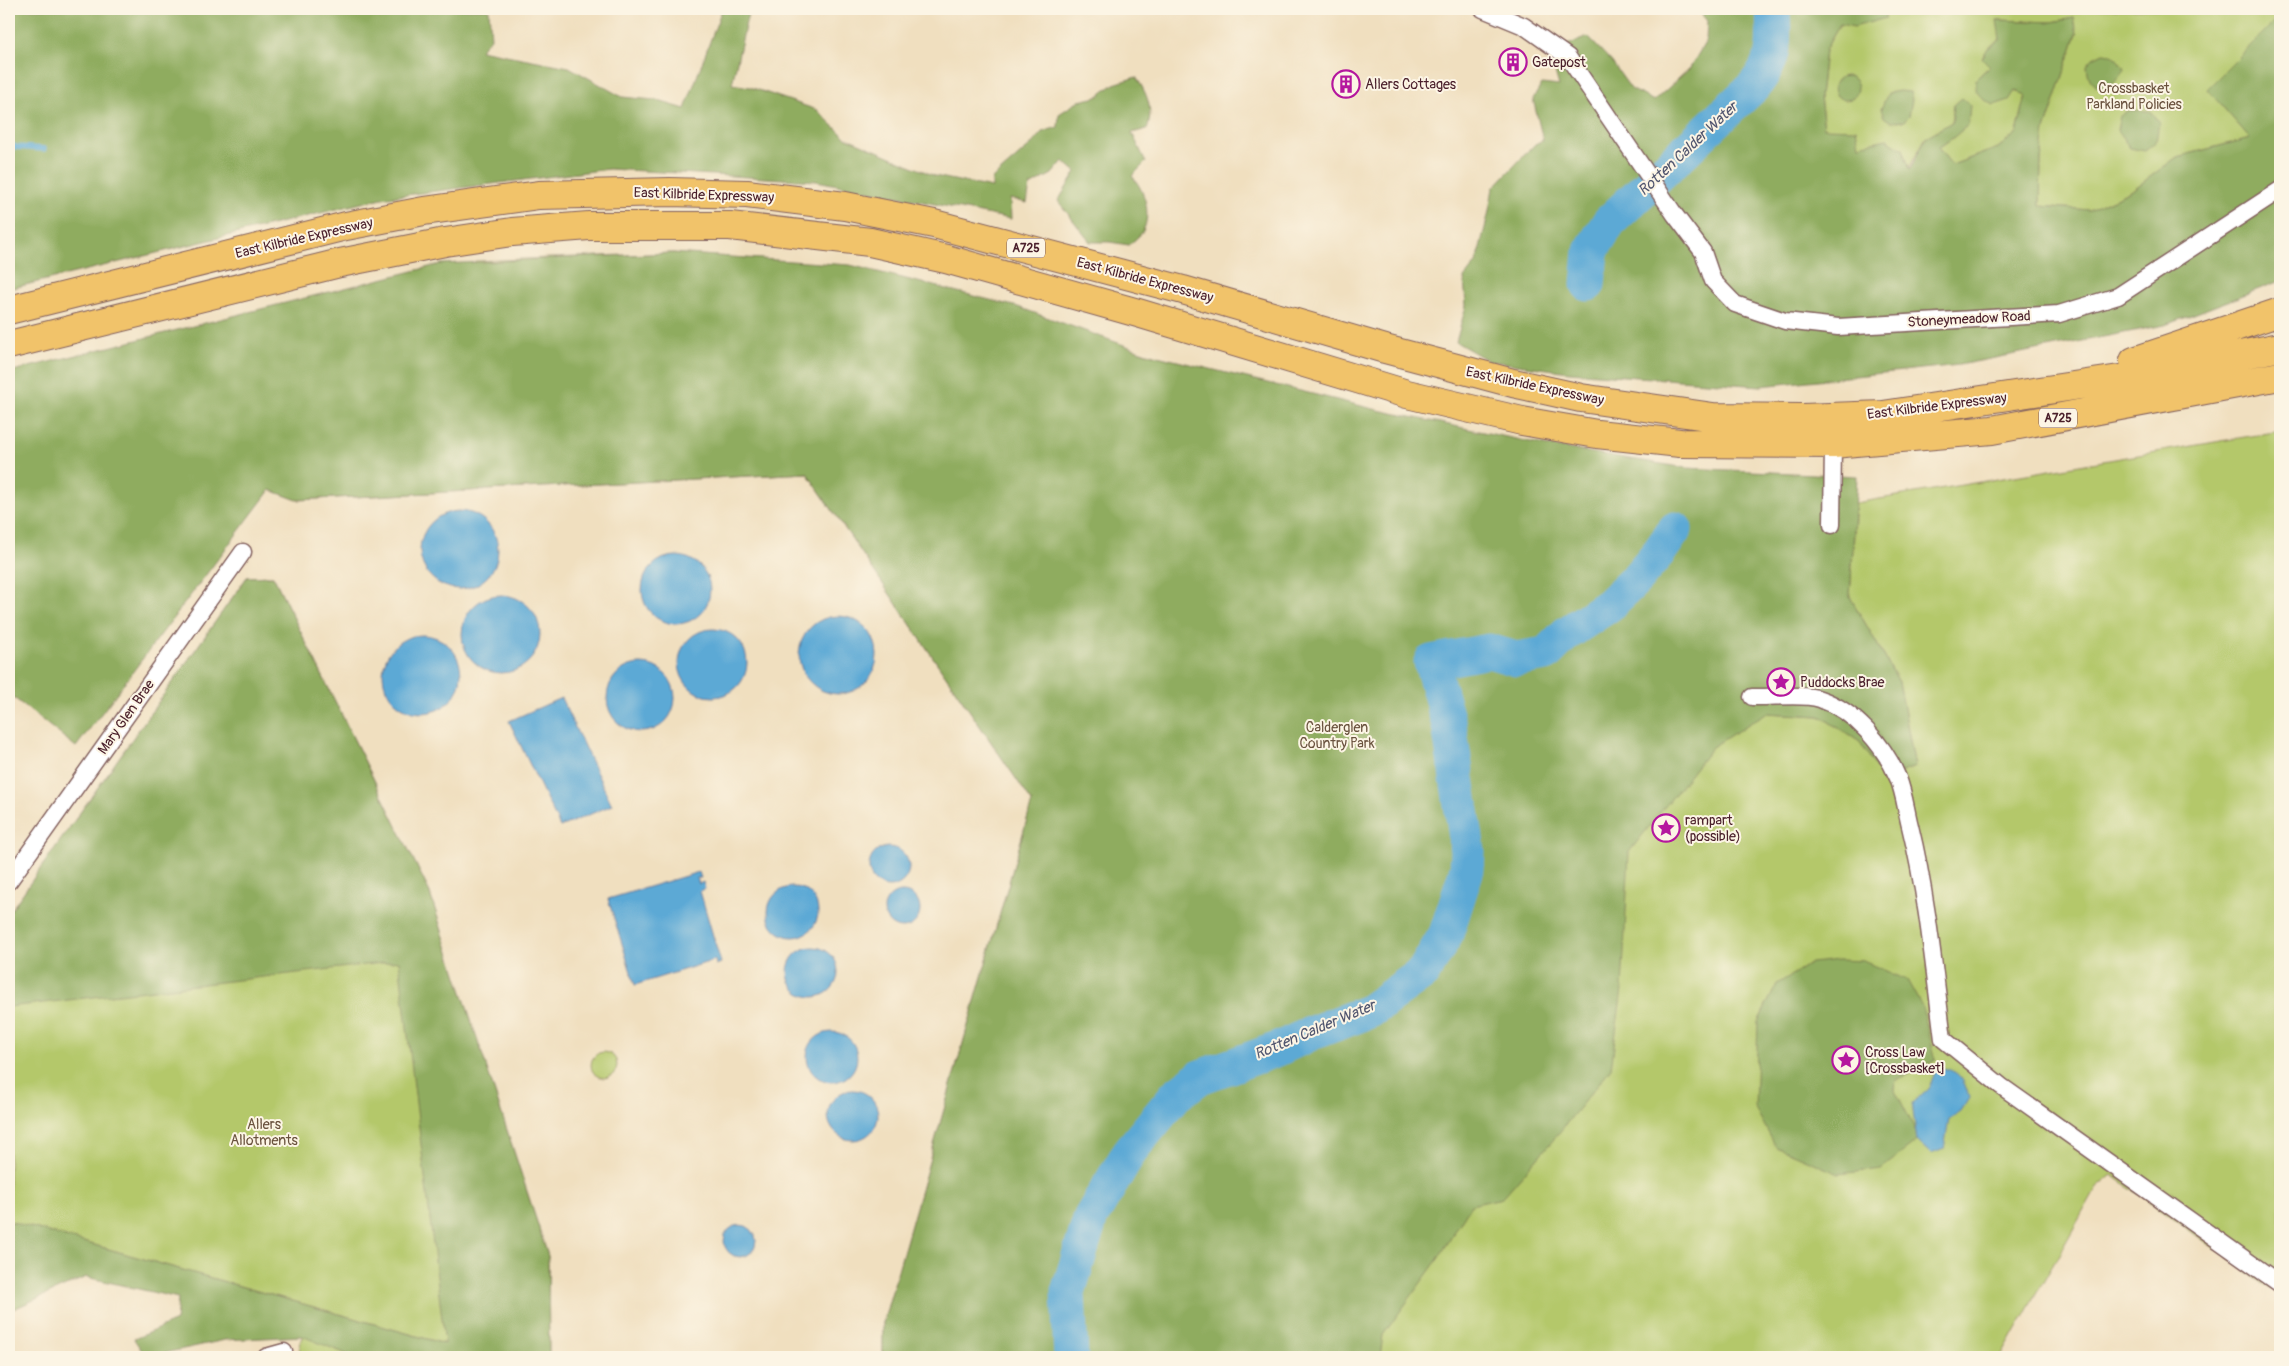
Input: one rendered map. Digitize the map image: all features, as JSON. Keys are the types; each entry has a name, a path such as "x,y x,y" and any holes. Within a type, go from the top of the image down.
{"highway":[{"name":"East Kilbride Expressway","path":"9,310 346,226 424,211 558,194 670,192 747,194 845,206 934,224 1183,290 1394,352 1513,383 1581,398 1713,417 1803,418 1883,415 2126,378 2280,347"},
{"name":"East Kilbride Expressway","path":"9,345 340,263 445,242 512,232 590,226 730,226 870,242 946,259 1147,316 1407,394 1522,421 1597,434 1680,443 1833,444 1992,430 2280,376"},
{"path":"2038,392 2280,312"}],"street":[{"name":"Stoneymeadow Road","path":"1483,9 1524,26 1568,57 1675,215 1703,252 1713,281 1735,304 1785,321 1838,327 2059,314 2118,296 2280,190"},
{"path":"1832,525 1833,444"},
{"name":"Mary Glen Brae","path":"9,881 243,552"},
{"path":"1752,697 1819,699 1843,711 1864,728 1883,749 1898,779 1915,846 1931,944 1943,1039 2001,1086 2280,1284"},
{"path":"266,1357 284,1352"}],"green space":[{"path":"18,9 489,9 491,38 480,50 569,67 622,97 655,100 685,109 722,9 749,9 732,84 750,87 817,110 845,137 935,176 992,188 992,179 1030,146 1042,132 1058,127 1059,114 1079,101 1097,97 1114,84 1136,77 1146,95 1150,115 1147,129 1132,133 1146,162 1132,176 1143,195 1147,209 1146,224 1142,233 1129,245 1090,242 1058,201 1076,172 1063,161 1052,174 1030,186 1027,203 1010,199 1011,219 817,181 609,169 382,198 9,289 9,16"},
{"path":"1697,9 1882,9 1886,18 1854,27 1840,24 1825,50 1820,97 1824,128 1856,129 1859,145 1887,139 1903,149 1910,170 1926,137 1952,122 1954,105 1962,98 1970,105 1968,125 1938,148 1952,165 1998,148 2017,133 2026,95 2015,91 2009,100 1994,105 1983,99 1976,91 1976,79 1990,66 1982,58 1988,48 2000,39 1997,20 2052,22 2074,18 2077,33 2045,130 2041,160 2040,206 2089,210 2131,191 2177,157 2250,138 2207,89 2280,16 2280,281 2165,325 1959,365 1761,386 1569,372 1489,361 1456,342 1466,306 1464,278 1476,263 1493,188 1535,144 1543,140 1533,99 1542,84 1559,86 1554,68 1567,45 1588,37 1611,61 1631,89 1654,101 1690,68 1706,41 1707,21"},
{"name":"Crossbasket Parkland Policies","path":"1882,9 2280,9 2280,16 2207,89 2251,138 2177,157 2131,191 2089,210 2040,206 2041,160 2045,130 2077,33 2074,18 2052,22 1998,20 2001,39 1988,48 1990,66 1976,79 2026,95 2017,133 1998,148 1952,165 1938,148 1954,137 1954,105 1952,122 1926,137 1909,168 1903,149 1859,145 1824,128 1820,97 1825,50 1840,24 1886,18"},
{"path":"2103,53 2113,56 2124,69 2114,82 2098,88 2090,78 2087,65 2093,58"},
{"path":"1846,76 1854,80 1858,88 1854,96 1846,100 1838,96 1834,88 1838,80"},
{"path":"1910,92 1912,99 1909,116 1904,121 1891,122 1884,117 1881,109 1888,93"},
{"path":"2127,111 2150,111 2159,122 2156,142 2145,151 2130,148 2117,130 2120,116"},
{"path":"673,253 863,270 1558,473 1768,713 1820,716 1860,742 1883,779 1915,767 1899,682 1850,597 1856,503 2280,431 2280,1295 2112,1175 2097,1187 2001,1357 896,1357 883,1353 883,1323 1032,802 807,473 297,500 475,261"},
{"name":"Calderglen Country Park","path":"673,253 850,265 1018,307 1149,354 1378,410 1545,445 1686,468 1857,476 1850,597 1899,682 1915,767 1883,779 1860,742 1820,716 1766,713 1712,747 1629,852 1622,989 1611,1068 1554,1139 1502,1198 1471,1205 1438,1259 1383,1335 1380,1357 896,1357 883,1353 883,1323 1032,802 807,473 297,500 270,490 76,747 9,694 9,372 441,264"},
{"name":"Allers Allotments","path":"273,576 429,891 548,1256 549,1357 445,1344 9,1221 9,913 247,577"},
{"path":"273,576 429,891 548,1256 549,1357 354,1357 302,1336 225,1340 146,1357 134,1339 176,1321 178,1298 86,1277 9,1311 9,1221 445,1344 399,961 9,1007 9,913 247,577"},
{"path":"1839,960 1863,961 1907,980 1922,1007 1936,1060 1896,1080 1895,1090 1920,1139 1881,1169 1839,1174 1776,1147 1755,1108 1758,1022 1777,984 1811,963"},
{"path":"604,1052 613,1056 617,1065 613,1074 604,1078 595,1074 591,1065 595,1056"},
{"path":"302,1336 392,1357 298,1357"}],"water":[{"path":"451,511 467,511 481,517 492,528 498,542 498,558 492,572 481,583 467,589 451,589 437,583 426,572 420,558 420,542 426,528 437,517"},
{"path":"676,556 689,559 700,566 707,577 710,590 707,603 700,614 689,621 676,624 663,621 652,614 645,603 642,590 645,577 652,566 663,559"},
{"path":"493,595 509,595 523,601 534,612 540,626 540,642 534,656 523,667 509,673 493,673 479,667 468,656 462,642 462,626 468,612 479,601"},
{"path":"830,616 846,616 860,622 871,633 877,647 877,663 871,677 860,688 846,694 830,694 816,688 805,677 799,663 799,647 805,633 816,622"},
{"path":"713,629 726,632 737,639 744,650 747,663 744,676 737,687 726,694 713,697 700,694 689,687 682,676 679,663 682,650 689,639 700,632"},
{"path":"414,635 430,635 444,641 455,652 461,666 461,682 455,696 444,707 430,713 414,713 400,707 389,696 383,682 383,666 389,652 400,641"},
{"path":"641,664 654,667 665,674 672,685 675,698 672,711 665,722 654,729 641,732 628,729 617,722 610,711 607,698 610,685 617,674 628,667"},
{"path":"561,698 612,805 560,827 509,721"},
{"path":"893,847 900,850 906,856 909,867 908,875 900,884 893,887 885,887 878,884 870,875 869,863 872,856 881,848"},
{"path":"699,872 701,878 697,878 699,884 703,882 705,889 700,891 721,963 716,965 715,960 635,985 608,899"},
{"path":"793,887 807,891 814,898 818,912 814,926 807,933 793,937 779,933 772,926 768,912 772,898 779,891"},
{"path":"902,892 909,893 915,897 919,903 919,917 915,923 909,927 902,928 895,927 889,923 885,917 884,910 885,903 889,897 895,893"},
{"path":"813,947 827,951 834,958 838,972 834,986 827,993 813,997 799,993 792,986 788,972 792,958 799,951"},
{"path":"832,1032 846,1036 853,1043 857,1057 853,1071 846,1078 832,1082 818,1078 811,1071 807,1057 811,1043 818,1036"},
{"path":"1937,1067 1951,1070 1959,1076 1965,1085 1969,1098 1961,1111 1949,1119 1944,1149 1931,1154 1917,1141 1912,1103 1929,1088"},
{"path":"853,1090 867,1094 874,1101 878,1115 874,1129 867,1136 853,1140 839,1136 832,1129 828,1115 832,1101 839,1094"},
{"path":"740,1225 746,1226 751,1230 755,1235 755,1247 751,1252 746,1256 740,1257 734,1256 729,1252 725,1247 724,1241 725,1235 729,1230 734,1226"}],"waterway":[{"name":"Rotten Calder Water","path":"1588,284 1591,251 1609,222 1755,85 1762,75 1773,49 1773,9"},
{"path":"9,143 15,147 44,149"},
{"name":"Rotten Calder Water","path":"1071,1357 1068,1292 1091,1217 1130,1151 1176,1095 1200,1077 1278,1049 1312,1033 1370,1011 1423,973 1446,934 1467,869 1468,851 1449,725 1431,662 1489,651 1516,659 1546,654 1566,634 1609,605 1637,578 1675,529"}],"place":[{"name":"Gatepost","path":"1513,62"},
{"name":"Allers Cottages","path":"1346,84"},
{"name":"Puddocks Brae","path":"1781,682"},
{"name":"rampart (possible)","path":"1666,828"},
{"name":"Cross Law [Crossbasket]","path":"1846,1060"}]}
